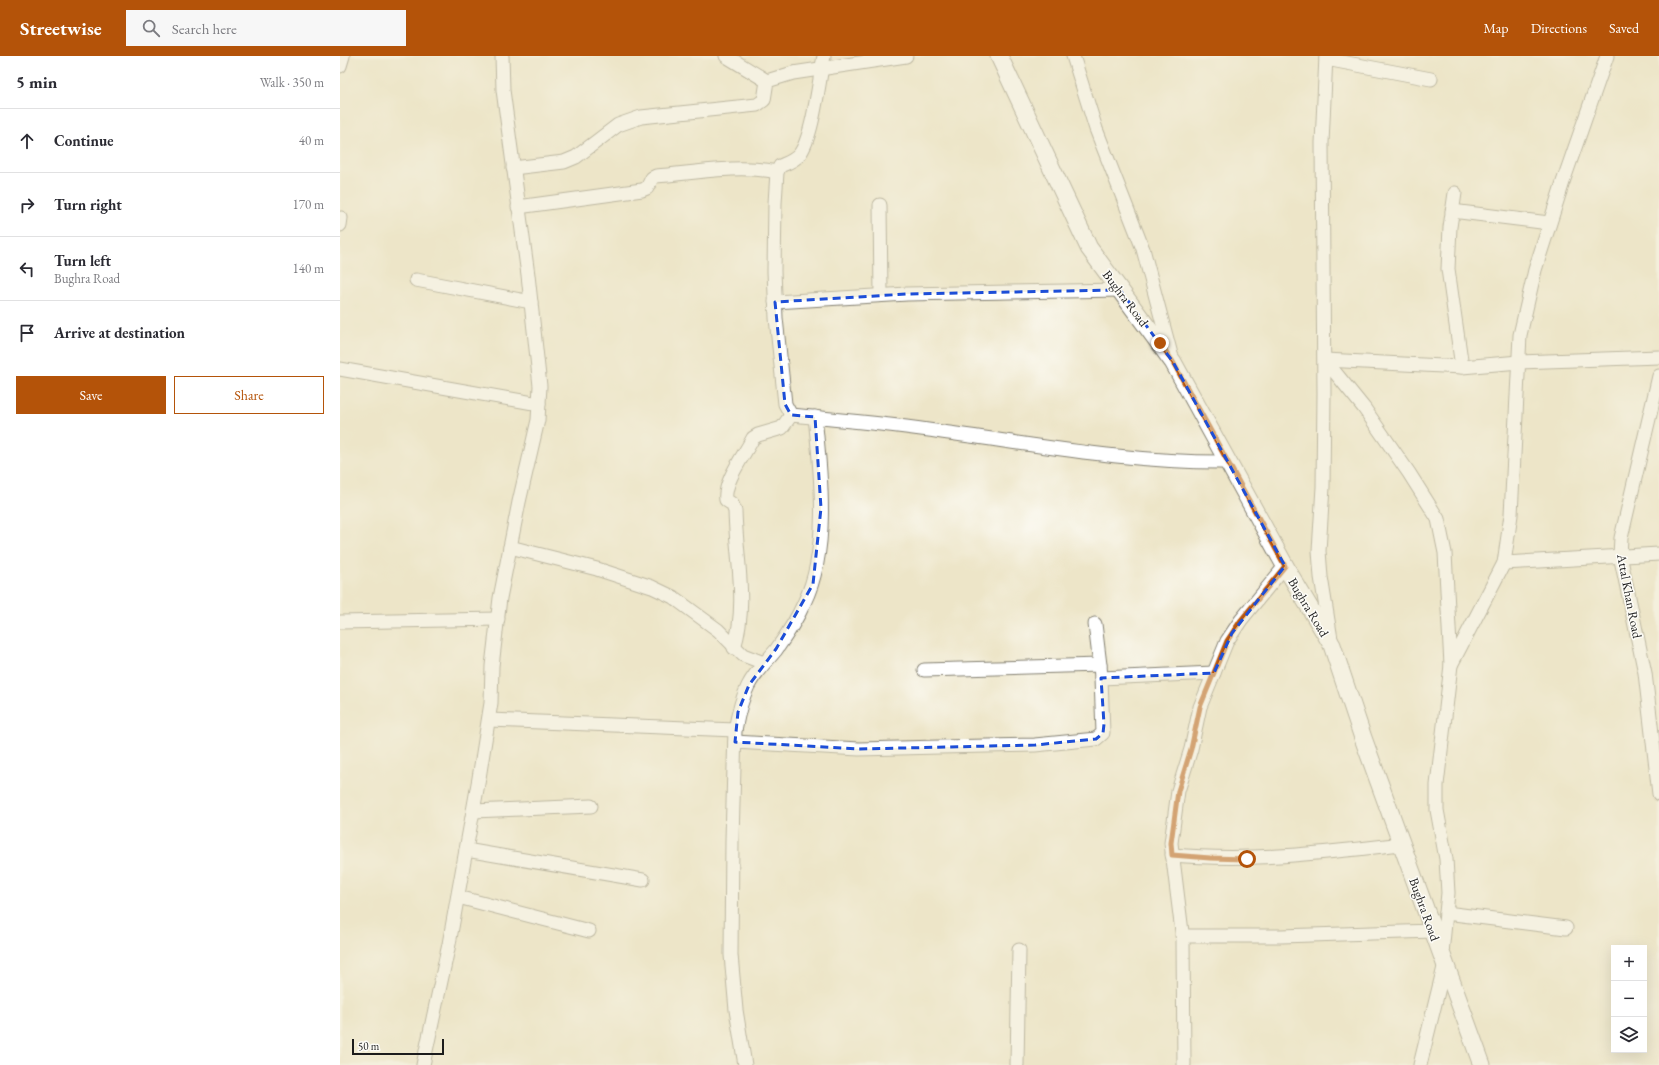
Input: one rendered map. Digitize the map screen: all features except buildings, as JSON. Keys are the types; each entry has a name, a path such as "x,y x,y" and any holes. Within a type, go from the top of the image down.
{"street":[{"path":"340,66 343,56"},
{"path":"424,1065 458,897 489,720 498,619 510,546 538,420 540,386 531,302 503,90 502,56"},
{"path":"726,56 767,81 777,79 784,75 906,56"},
{"path":"790,415 785,404 775,302 774,218 777,172 780,166 791,162 802,151 809,131 824,56"},
{"name":"Bughra Road","path":"999,56 1089,248 1173,362 1285,566 1332,645 1482,1065"},
{"path":"1073,56 1096,129 1143,249 1173,362"},
{"path":"1451,666 1504,562 1511,515 1520,335 1535,270 1607,56"},
{"path":"1332,645 1321,577 1319,551 1323,487 1325,360 1322,143 1326,57 1431,79"},
{"path":"513,168 564,162 576,157 618,125 641,117 757,105 764,100 767,81"},
{"path":"518,207 642,190 647,188 652,178 656,176 722,170 764,169 777,172"},
{"path":"1455,193 1448,245 1448,269 1462,367"},
{"path":"880,205 881,295"},
{"path":"1452,211 1550,223"},
{"path":"416,280 531,302"},
{"path":"775,302 881,295 1120,290"},
{"path":"1325,360 1462,367 1519,362 1659,357"},
{"path":"1325,360 1364,408 1409,473 1438,519 1445,553 1451,666 1437,797 1437,810 1446,859 1448,893 1443,959 1420,1065"},
{"path":"340,369 539,404"},
{"name":"Attal Khan Road","path":"1659,376 1621,538 1620,555 1645,673 1659,794"},
{"path":"790,415 941,431 1051,448 1183,463 1228,462"},
{"path":"734,648 739,633 741,601 740,575 735,512 732,504 726,500 726,492 729,482 753,438 758,435 782,428 790,415"},
{"path":"745,1065 736,1010 731,955 735,736 738,712 748,685 776,649 804,605 813,584 821,508 821,473 815,417"},
{"path":"510,546 597,569 652,587 673,597 718,630 734,648 743,655 764,663"},
{"path":"1504,562 1659,554"},
{"path":"1184,1065 1182,936 1171,843 1178,791 1191,749 1200,707 1232,633 1285,566"},
{"path":"340,622 498,619"},
{"path":"489,720 735,736 859,749 1035,745 1096,739 1103,733 1104,724 1101,672 1095,624"},
{"path":"924,670 1214,673"},
{"path":"473,811 591,806"},
{"path":"1172,855 1210,858 1254,858 1292,856 1402,844"},
{"path":"466,850 643,880"},
{"path":"458,897 589,931"},
{"path":"1446,913 1566,928"},
{"path":"1182,936 1281,936 1433,931"},
{"path":"1017,1065 1019,950"}],"highlighted area":[{"path":"1120,290 1173,362 1285,566 1232,633 1214,673 1101,678 1104,724 1103,733 1096,739 1035,745 859,749 735,742 738,712 749,685 776,649 813,584 821,508 815,417 791,415 785,404 775,302 907,294"}],"route":[{"path":"1160,343 1173,362 1285,566 1241,620 1227,641 1200,707 1191,749 1178,791 1171,843 1172,855 1247,859"}]}
